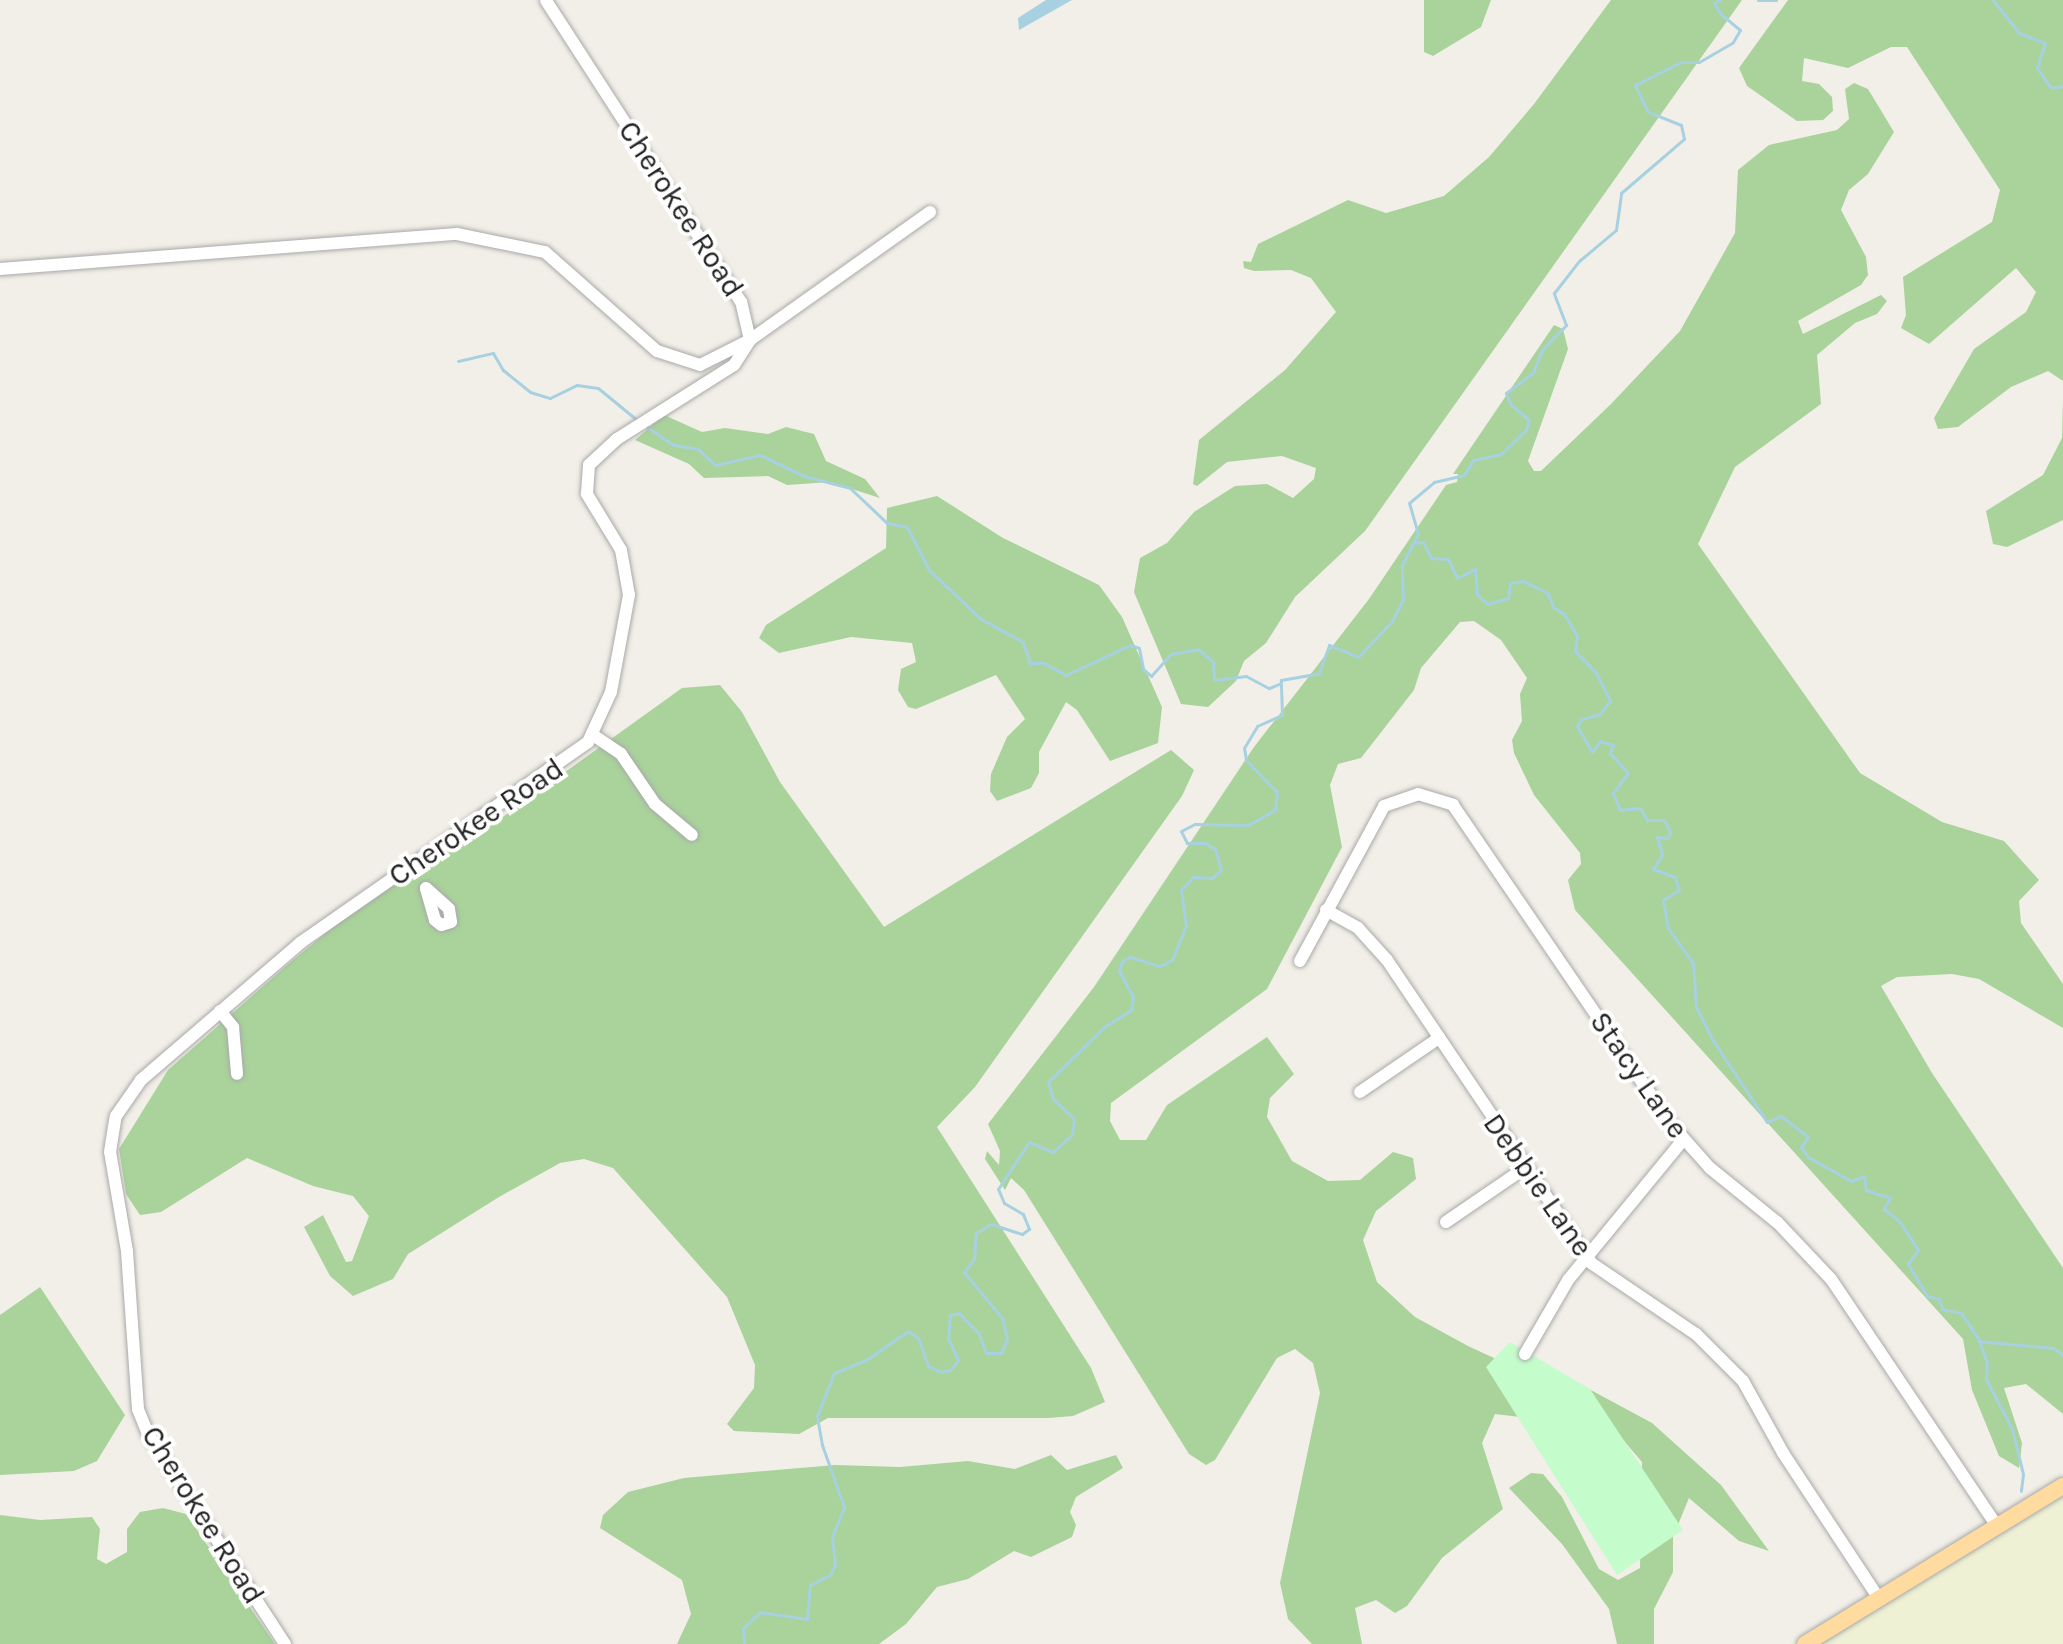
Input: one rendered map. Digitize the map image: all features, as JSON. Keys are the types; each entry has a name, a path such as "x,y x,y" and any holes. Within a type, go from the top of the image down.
{"main road":[{"path":"1805,1644 2063,1486"}],"street":[{"name":"Cherokee Road","path":"285,1644 142,1421 136,1396 127,1251 110,1152 116,1116 129,1093 300,943 566,762 593,735 617,670 629,595 621,550 587,494 589,465 617,439 734,365 750,340 741,302 546,0"},
{"path":"0,269 457,234 545,252 657,351 700,365 750,340 930,212"},
{"path":"593,735 621,754 655,804 692,835"},
{"name":"Stacy Lane","path":"1300,961 1384,806 1403,795 1446,800 1465,818 1683,1140 1825,1272 1997,1526"},
{"path":"409,867 426,888"},
{"name":"Debbie Lane","path":"1326,910 1358,928 1378,948 1586,1256 1604,1275 1696,1334 1734,1370 1878,1597"},
{"path":"220,1011 233,1027 237,1074"},
{"path":"1360,1092 1439,1038"},
{"path":"1525,1354 1586,1256 1683,1140"},
{"path":"1446,1222 1525,1168"}],"green space":[{"path":"1424,0 1491,0 1481,27 1433,56 1424,52"},
{"path":"1611,0 1742,0 1365,531 1295,597 1266,643 1244,661 1236,681 1208,707 1181,704 1134,592 1140,558 1167,543 1194,512 1235,486 1267,484 1293,498 1314,479 1316,468 1282,456 1227,462 1197,486 1193,484 1199,440 1285,370 1336,312 1311,278 1291,270 1254,271 1244,268 1243,261 1251,262 1258,244 1348,200 1386,213 1444,196 1489,157 1534,104"},
{"path":"1788,0 2063,0 2063,381 2048,371 2011,387 1958,427 1938,429 1934,418 1974,349 2026,312 2036,292 2016,268 1929,344 1901,328 1906,315 1903,277 1992,222 2000,190 1907,47 1891,47 1848,68 1804,58 1802,81 1819,84 1832,97 1833,111 1823,120 1797,121 1747,86 1739,68"},
{"path":"1854,83 1868,89 1894,132 1868,174 1849,190 1841,210 1866,257 1868,275 1861,285 1798,321 1803,334 1881,295 1887,301 1877,314 1855,323 1817,355 1821,404 1735,467 1698,544 1860,773 1942,822 2004,841 2039,880 2019,901 2021,923 2063,984 2063,1028 1979,979 1952,974 1897,977 1881,986 1932,1073 2063,1268 2063,1414 2026,1384 2004,1388 2022,1443 2019,1468 1999,1456 1972,1390 1963,1339 1575,910 1568,880 1581,864 1580,853 1534,795 1514,753 1512,740 1522,721 1520,694 1527,678 1501,640 1474,621 1460,622 1421,668 1414,690 1361,758 1338,764 1330,785 1342,847 1267,989 1111,1103 1110,1121 1120,1140 1146,1140 1167,1105 1267,1037 1294,1074 1270,1098 1267,1117 1292,1161 1328,1181 1360,1180 1393,1152 1413,1158 1416,1179 1376,1211 1363,1240 1377,1282 1415,1317 1468,1346 1509,1365 1548,1367 1652,1423 1721,1485 1769,1551 1739,1541 1689,1498 1673,1537 1673,1572 1654,1609 1654,1644 1617,1644 1609,1609 1562,1544 1509,1488 1531,1473 1543,1474 1562,1497 1599,1569 1618,1580 1640,1568 1642,1462 1613,1428 1495,1414 1482,1443 1503,1509 1442,1558 1407,1606 1395,1613 1376,1600 1355,1608 1362,1644 1312,1644 1288,1619 1280,1583 1320,1393 1313,1363 1295,1349 1277,1358 1215,1460 1206,1465 1189,1454 1024,1190 1011,1178 1005,1190 985,1159 987,1151 999,1165 1000,1151 988,1124 1094,987 1254,747 1369,599 1446,485 1457,482 1458,474 1453,474 1554,325 1563,329 1568,349 1528,461 1534,471 1541,471 1611,404 1680,331 1735,233 1738,170 1769,145 1837,130 1849,119 1845,89"},
{"path":"2063,400 2063,520 2007,547 1993,544 1986,511 2043,475 2062,438"},
{"path":"664,415 702,432 725,428 768,434 786,427 814,434 826,461 865,479 880,498 830,482 787,485 768,476 704,478 689,464 635,440"},
{"path":"937,496 1003,538 1099,585 1122,617 1162,707 1158,743 1110,761 1077,710 1066,702 1039,752 1039,773 1031,788 997,801 990,791 991,774 1007,737 1025,719 996,675 916,709 908,707 898,690 901,669 916,662 912,643 851,637 779,653 759,638 766,625 886,548 887,508"},
{"path":"720,685 742,712 780,782 884,927 1171,750 1194,770 1182,796 975,1087 937,1127 1091,1368 1105,1402 1073,1416 1049,1418 828,1418 799,1434 734,1431 727,1424 754,1388 755,1365 727,1297 613,1168 584,1159 560,1163 499,1197 408,1254 393,1279 353,1296 330,1276 304,1227 323,1215 346,1262 352,1261 369,1216 353,1196 313,1186 247,1158 161,1212 140,1215 126,1194 119,1149 168,1070 293,960 370,897 490,826 682,688"},
{"path":"40,1287 125,1415 97,1461 74,1471 0,1475 0,1315"},
{"path":"1510,1342 1590,1389 1683,1530 1617,1575 1486,1367"},
{"path":"1051,1455 1067,1470 1116,1455 1123,1468 1076,1497 1070,1512 1076,1525 1072,1537 1031,1557 1014,1551 968,1579 937,1587 906,1624 879,1644 677,1644 691,1614 682,1580 600,1528 603,1515 628,1492 684,1478 835,1465 900,1467 968,1461 1015,1469"},
{"path":"2063,1486 2063,1644 1805,1644"},
{"path":"163,1508 186,1514 275,1644 0,1644 0,1515 40,1520 92,1517 100,1529 97,1559 106,1564 127,1552 127,1529 140,1512"}],"water":[{"path":"1046,0 1072,0 1019,30 1018,18"}],"waterway":[{"path":"744,1644 743,1628 760,1612 807,1619 810,1585 830,1575 835,1565 832,1537 844,1507 822,1445 817,1416 834,1373 866,1360 908,1331 918,1338 928,1366 941,1372 950,1370 958,1360 948,1339 950,1315 959,1313 979,1334 986,1353 1001,1353 1007,1339 1002,1318 964,1272 974,1259 976,1233 991,1224 1022,1234 1029,1229 1023,1214 1004,1203 998,1189 1029,1142 1053,1152 1072,1134 1074,1119 1053,1099 1048,1082 1104,1027 1131,1010 1133,997 1119,971 1122,961 1130,957 1160,966 1172,960 1186,926 1181,890 1193,877 1212,878 1221,870 1215,849 1205,843 1187,843 1181,831 1195,824 1248,825 1275,810 1277,792 1246,760 1244,748 1257,726 1282,715 1281,680 1319,673 1329,645 1358,657 1392,621 1403,599 1402,565 1418,534 1409,503 1434,482 1464,475 1473,460 1501,454 1526,430 1529,420 1511,405 1506,393 1533,373 1542,350 1566,325 1554,293 1579,261 1616,230 1621,193 1684,139 1681,125 1648,112 1635,85 1681,62 1699,62 1733,42 1740,30 1720,13 1714,3 1720,0"},
{"path":"1758,0 1776,0"},
{"path":"1993,0 2019,33 2045,43 2037,68 2051,88 2063,86"},
{"path":"458,361 493,353 503,370 530,392 550,398 577,385 598,388 637,420"},
{"path":"647,427 674,445 698,449 715,465 760,455 804,476 850,488 887,523 907,527 929,570 981,619 1023,642 1030,663 1044,663 1066,675 1130,645 1139,648 1143,669 1151,676 1171,654 1198,649 1213,662 1214,680 1246,676 1269,688 1279,684"},
{"path":"1414,543 1423,542 1431,558 1448,559 1457,578 1475,569 1477,594 1487,604 1508,598 1510,583 1523,581 1548,593 1553,607 1564,614 1577,636 1575,651 1596,673 1610,701 1600,714 1581,719 1577,726 1592,752 1600,741 1613,745 1610,753 1628,773 1613,793 1620,810 1640,808 1647,820 1664,820 1670,832 1668,838 1657,837 1662,855 1653,869 1675,877 1679,890 1663,900 1668,928 1693,963 1696,1007 1714,1042 1767,1122 1781,1116 1808,1137 1801,1147 1808,1157 1851,1181 1864,1176 1866,1190 1890,1198 1884,1209 1900,1222 1918,1250 1908,1264 1927,1296 1939,1299 1942,1309 1961,1313 1978,1338 1987,1363 1986,1379 2012,1429 2023,1474 2021,1491"},
{"path":"1978,1341 2053,1348 2063,1355"}]}
